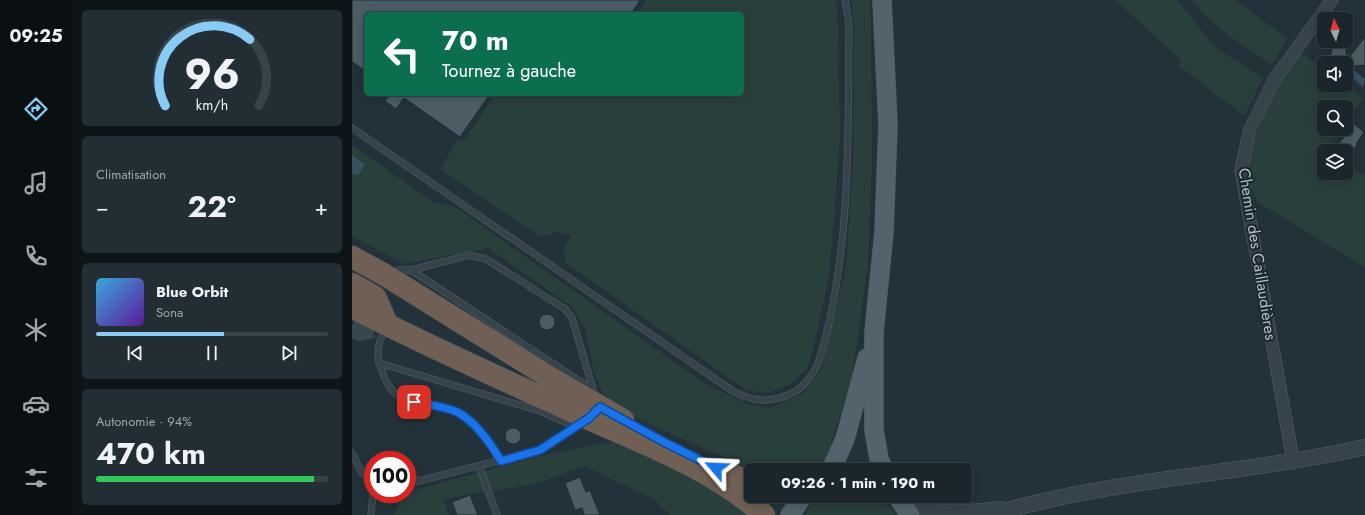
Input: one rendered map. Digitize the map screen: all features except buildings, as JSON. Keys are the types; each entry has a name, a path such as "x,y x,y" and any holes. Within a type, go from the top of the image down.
{"highway":[{"path":"352,243 404,276 591,411 689,464 737,494 764,515"},
{"path":"352,257 385,275 404,276"},
{"path":"352,269 381,284 404,276"},
{"path":"352,284 375,297 386,324"},
{"path":"352,296 371,306 386,324"},
{"path":"352,307 386,324 664,442 744,480"},
{"path":"352,317 363,323 386,324"}],"main road":[{"path":"881,463 874,430 874,332 884,232 888,125 882,0"},
{"path":"834,463 845,439 874,332"},
{"path":"790,515 798,503"}],"street":[{"name":"Chemin des Caillaudières","path":"1293,460 1241,170 1250,129 1274,80 1332,0"},
{"path":"991,515 1018,507 1081,493 1293,460 1365,447"},
{"path":"904,506 933,512 966,513 1018,507"}],"lane":[{"path":"352,128 734,392 760,401 787,396 800,388 812,376 820,362 836,293 841,258 848,157 849,22 845,0"},
{"path":"404,276 469,255 486,259 565,309 572,318 591,411"},
{"path":"386,324 377,350 379,363 390,390 395,396 458,412 468,419 488,441 501,461"},
{"path":"379,363 540,411 591,411"},
{"path":"416,482 540,450 591,411"},
{"path":"352,453 364,475"},
{"path":"479,466 497,515"},
{"path":"370,515 372,503"}],"green space":[{"path":"646,0 836,0 838,22 840,136 830,271 808,368 790,385 766,393 746,390 566,263 564,249 571,236 557,232 541,237 440,169 458,139 463,142 495,96 744,96 744,12 638,12"},
{"path":"851,0 870,0 872,163 868,265 852,377 826,460 823,463 744,463 744,467 614,408 603,394 594,372 585,330 573,308 488,248 405,264 352,236 352,145 433,202 457,208 704,383 748,404 770,408 804,393 821,370 846,268 853,158 854,21"},
{"path":"1115,0 1177,0 1216,48 1263,78 1244,116 1178,65 1182,61"},
{"path":"1192,0 1235,0 1287,38 1272,65 1208,19"},
{"path":"1300,52 1317,64 1317,92 1353,92 1353,90 1363,98 1353,113 1353,100 1317,100 1317,136 1337,136 1332,144 1317,144 1317,180 1353,180 1353,169 1365,176 1365,267 1257,202 1250,184 1253,178 1248,161 1262,117 1275,87"},
{"path":"615,441 676,465 750,515 670,515 654,499 584,466 535,484 444,499 449,515 394,515 399,503 416,503 416,490 544,455"},
{"path":"812,503 884,503 889,506 895,515 805,515"}],"water":[{"path":"1355,71 1365,79 1363,87 1353,79"},
{"path":"352,155 365,164 358,175 352,174"}],"tunnel":[{"path":"352,326 360,330 387,324"}],"route":[{"path":"414,402 446,408 458,412 468,419 488,441 501,461 540,450 589,418 600,407 716,468"}]}
